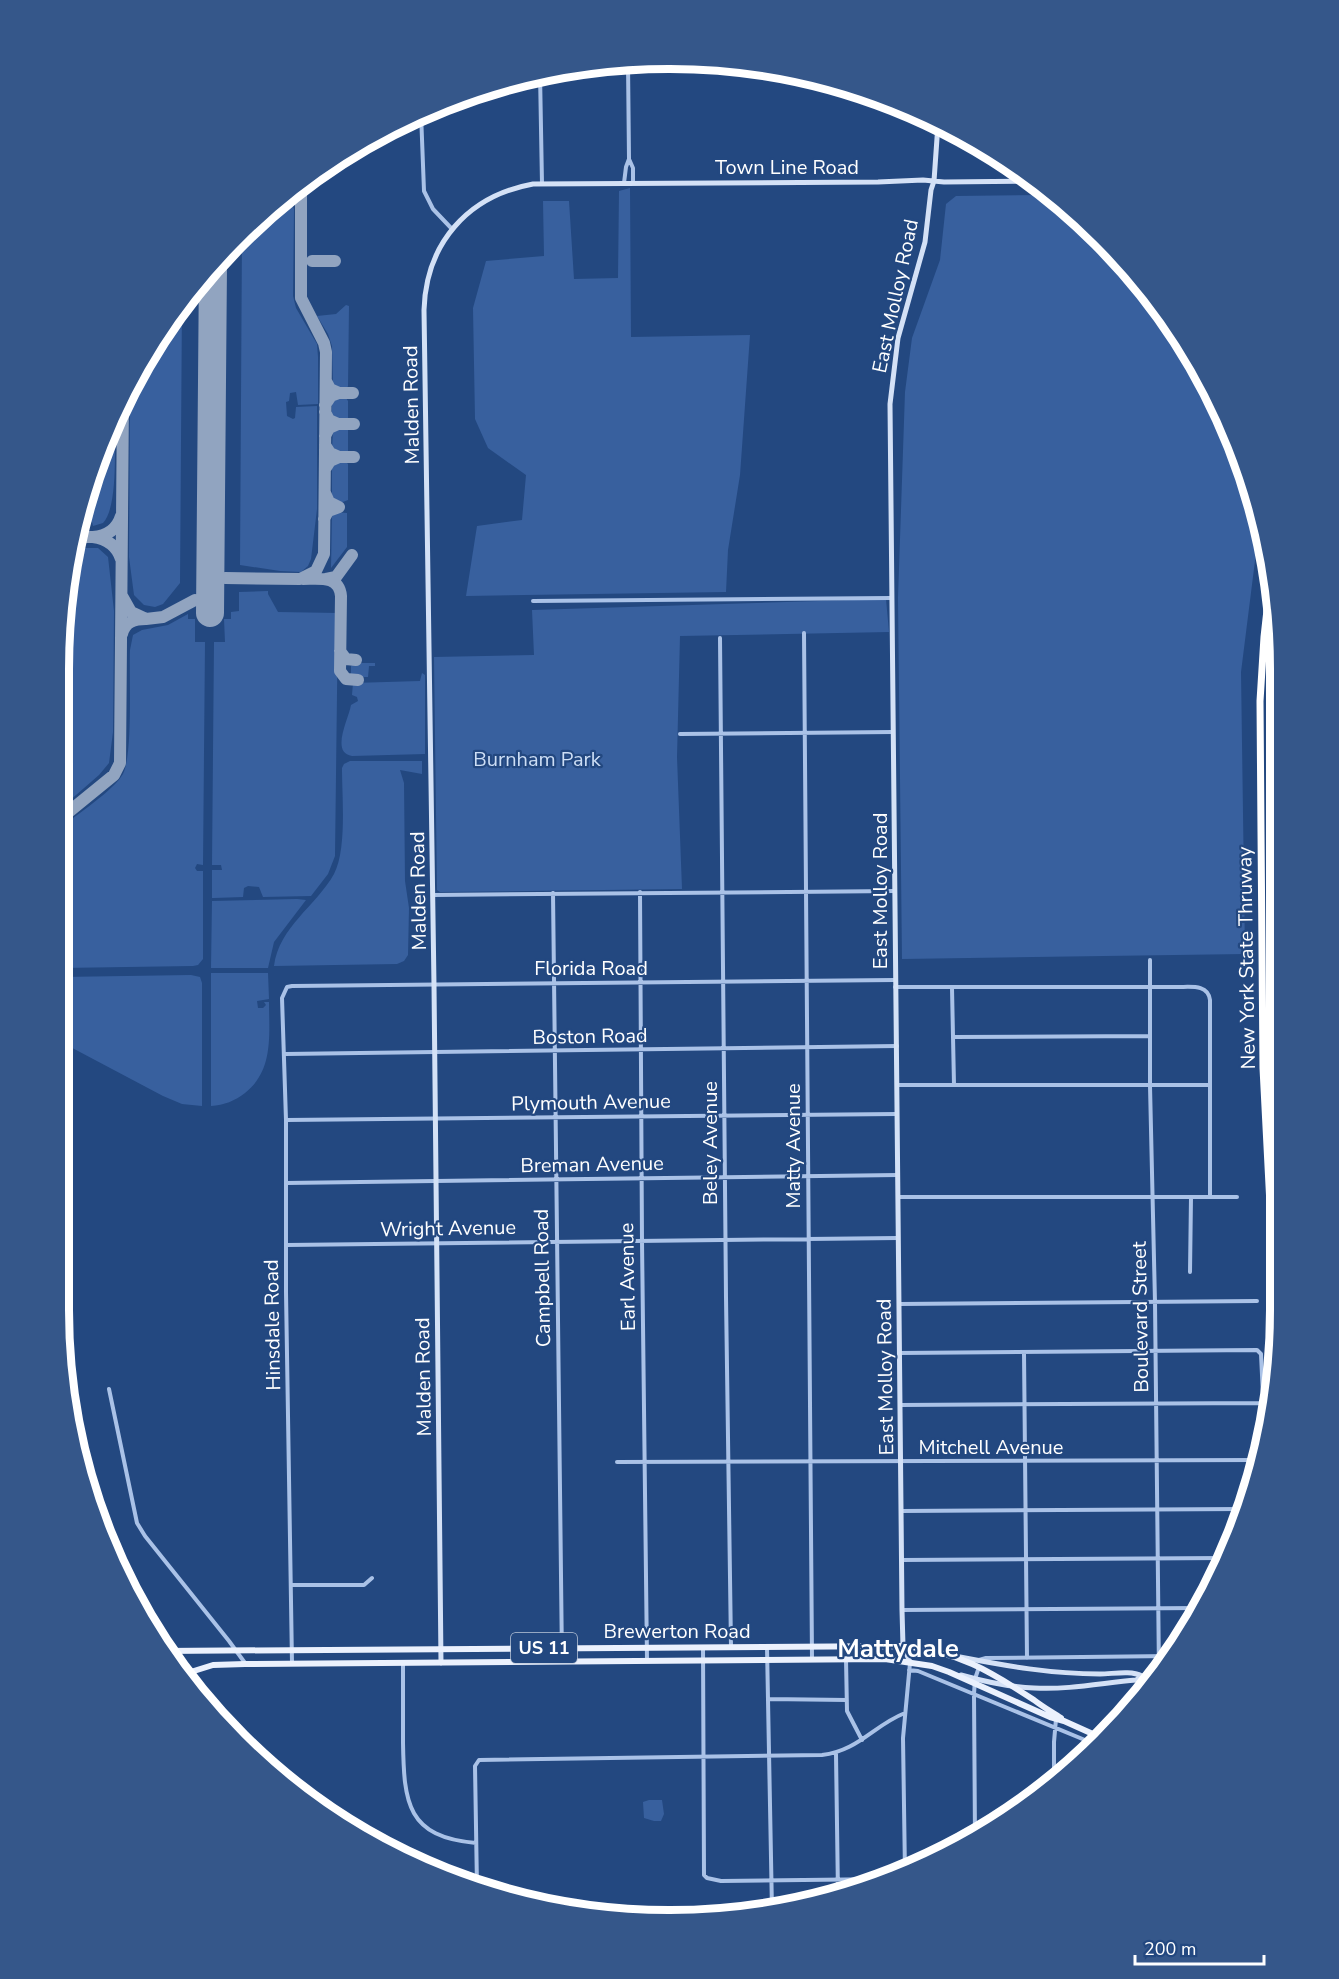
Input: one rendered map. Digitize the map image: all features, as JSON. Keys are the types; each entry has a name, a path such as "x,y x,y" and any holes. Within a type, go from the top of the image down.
{"highway":[{"name":"New York State Thruway","path":"1267,610 1260,701 1263,1068 1270,1205"}],"main road":[{"name":"Brewerton Road","path":"176,1651 903,1646 926,1649 979,1663 1060,1720"},
{"name":"Brewerton Road","path":"191,1672 213,1665 292,1663 885,1659 910,1666 949,1672 975,1681 1093,1734"}],"street":[{"path":"624,183 629,159 628,70"},
{"path":"540,83 542,184"},
{"path":"421,123 424,191 433,209 452,229"},
{"path":"938,135 943,135"},
{"name":"East Molloy Road","path":"910,1666 903,1646 902,1610 890,404 901,325 925,242 938,135"},
{"path":"629,159 633,168 633,183"},
{"name":"Town Line Road","path":"542,184 1018,181"},
{"name":"Malden Road","path":"441,1663 424,304 427,280 435,257 452,229 476,207 492,198 519,187 542,184"},
{"path":"533,601 892,598"},
{"name":"Matty Avenue","path":"804,633 812,1659"},
{"name":"Beley Avenue","path":"720,638 731,1647"},
{"path":"680,734 893,732"},
{"path":"433,894 896,891"},
{"name":"Earl Avenue","path":"640,892 647,1661"},
{"name":"Campbell Road","path":"553,893 562,1662"},
{"name":"Boulevard Street","path":"1150,960 1151,1197 1157,1404 1159,1656"},
{"name":"Florida Road","path":"287,987 807,981 952,988 1198,987 1206,989 1210,1000 1210,1084"},
{"name":"Hinsdale Road","path":"287,987 282,998 286,1120 292,1663"},
{"path":"952,988 954,1085"},
{"path":"953,1037 1150,1036"},
{"name":"Boston Road","path":"285,1054 897,1046"},
{"path":"897,1085 1150,1086 1210,1084 1210,1197"},
{"name":"Plymouth Avenue","path":"286,1120 897,1114"},
{"name":"Breman Avenue","path":"286,1183 898,1176"},
{"path":"898,1197 1238,1197"},
{"path":"1190,1272 1191,1197"},
{"name":"Wright Avenue","path":"286,1245 898,1238"},
{"path":"899,1304 1257,1301"},
{"path":"899,1353 1257,1350 1261,1354 1263,1400"},
{"path":"1024,1353 1027,1658"},
{"path":"109,1389 138,1523 145,1536 245,1664"},
{"path":"900,1406 1262,1402"},
{"name":"Mitchell Avenue","path":"617,1462 645,1464 1251,1460"},
{"path":"901,1511 1236,1509"},
{"path":"902,1560 1215,1558"},
{"path":"291,1585 364,1585 372,1578"},
{"path":"902,1610 1191,1608"},
{"path":"703,1647 704,1868 707,1878 721,1881 858,1880"},
{"path":"767,1647 772,1901"},
{"path":"975,1827 974,1694 979,1663 986,1658 1159,1656"},
{"path":"846,1659 849,1718 862,1740"},
{"path":"403,1663 404,1782 409,1805 419,1820 440,1836 449,1840 476,1844"},
{"path":"979,1663 1041,1671 1136,1673 1142,1676"},
{"path":"905,1861 903,1738 910,1666 1086,1741"},
{"path":"975,1681 1047,1688 1136,1680 1145,1676"},
{"path":"768,1699 847,1701"},
{"path":"477,1878 477,1761 483,1759 836,1754 905,1713"},
{"path":"1054,1770 1054,1728 1060,1720"},
{"path":"836,1754 838,1886"}],"green space":[{"path":"630,188 631,337 750,335 740,475 728,550 726,592 466,596 477,526 522,520 526,475 488,448 475,419 473,308 486,261 544,256 543,201 569,201 574,279 618,278 619,191"},
{"path":"1038,195 1094,245 1146,304 1190,369 1208,404 1238,476 1257,546 1241,672 1245,954 902,959 898,598 905,392 912,338 940,260 946,204 956,196"},
{"path":"291,204 294,209 293,296 296,308 317,344 318,357 318,404 298,405 296,392 290,393 289,401 286,402 287,416 293,419 296,407 317,406 317,509 311,559 308,566 301,572 240,565 242,248"},
{"path":"346,305 349,306 348,386 337,388 333,385 332,346 317,316 336,314"},
{"path":"182,319 180,583 163,604 155,607 144,605 134,595 129,557 130,407 149,369"},
{"path":"338,398 346,398 348,401 348,420 346,422 339,422 332,418 332,402"},
{"path":"339,427 348,428 348,451 344,453 337,453 332,449 333,430"},
{"path":"115,441 113,490 108,515 103,523 93,526 92,522 88,520 89,514"},
{"path":"336,462 348,464 348,500 342,502 332,498 332,465"},
{"path":"335,512 347,513 347,547 331,568 332,515"},
{"path":"82,548 98,548 108,557 114,611 113,732 109,763 69,801 70,630"},
{"path":"268,591 278,612 338,613 335,856 328,874 311,896 263,897 259,887 248,886 244,888 243,897 212,898 212,870 222,870 221,865 212,865 214,642 225,642 224,619 231,619 231,612 239,611 239,592"},
{"name":"Burnham Park","path":"886,599 889,632 680,636 677,757 682,889 440,892 437,890 434,657 534,655 532,610"},
{"path":"188,614 188,619 195,619 195,642 205,642 203,865 197,864 195,868 197,871 203,871 203,959 198,965 193,966 69,968 69,821 103,795 123,774 128,750 130,650 133,635 142,630 168,625"},
{"path":"354,663 375,663 375,666 369,666 368,677 355,677 351,674 351,666"},
{"path":"422,673 425,675 425,754 352,756 342,749 342,734 351,705 358,701 357,697 352,695 353,683 420,681"},
{"path":"350,761 422,761 422,774 400,770 404,783 405,881 409,908 408,955 404,961 397,964 274,966 277,952 290,928 334,874 341,851 342,768"},
{"path":"306,900 274,942 268,968 211,968 212,901"},
{"path":"211,973 268,973 269,999 257,1001 258,1008 266,1005 264,1002 269,1002 269,1039 265,1063 254,1084 233,1100 211,1106"},
{"path":"191,975 200,977 202,983 202,1106 182,1104 163,1096 69,1046 69,977"},
{"path":"662,1800 664,1814 661,1821 644,1818 643,1802"}],"taxiway":[{"path":"225,578 300,579 316,571 324,554 326,352 324,343 301,298 301,196"},
{"path":"312,261 335,261"},
{"path":"325,405 331,396 339,393 330,389 326,381"},
{"path":"339,393 353,393"},
{"path":"325,412 329,420 338,424 329,428 325,436"},
{"path":"69,812 114,775 120,763 123,422"},
{"path":"338,424 354,424"},
{"path":"325,445 330,453 339,457 330,461 325,469"},
{"path":"339,457 354,457"},
{"path":"324,519 328,511 339,507 329,502 325,493"},
{"path":"121,516 111,531 93,537 111,544 121,559"},
{"path":"84,537 93,537"},
{"path":"326,579 336,577 352,555"},
{"path":"303,579 332,581 339,589 341,596 340,671 346,679 358,680"},
{"path":"122,596 131,612 146,619 131,622 122,634"},
{"path":"146,619 163,617 195,600"},
{"path":"340,651 346,659 356,660"}],"runway":[{"path":"210,613 213,280"}],"district":[{"name":"Mattydale","path":"898,1648"}]}
